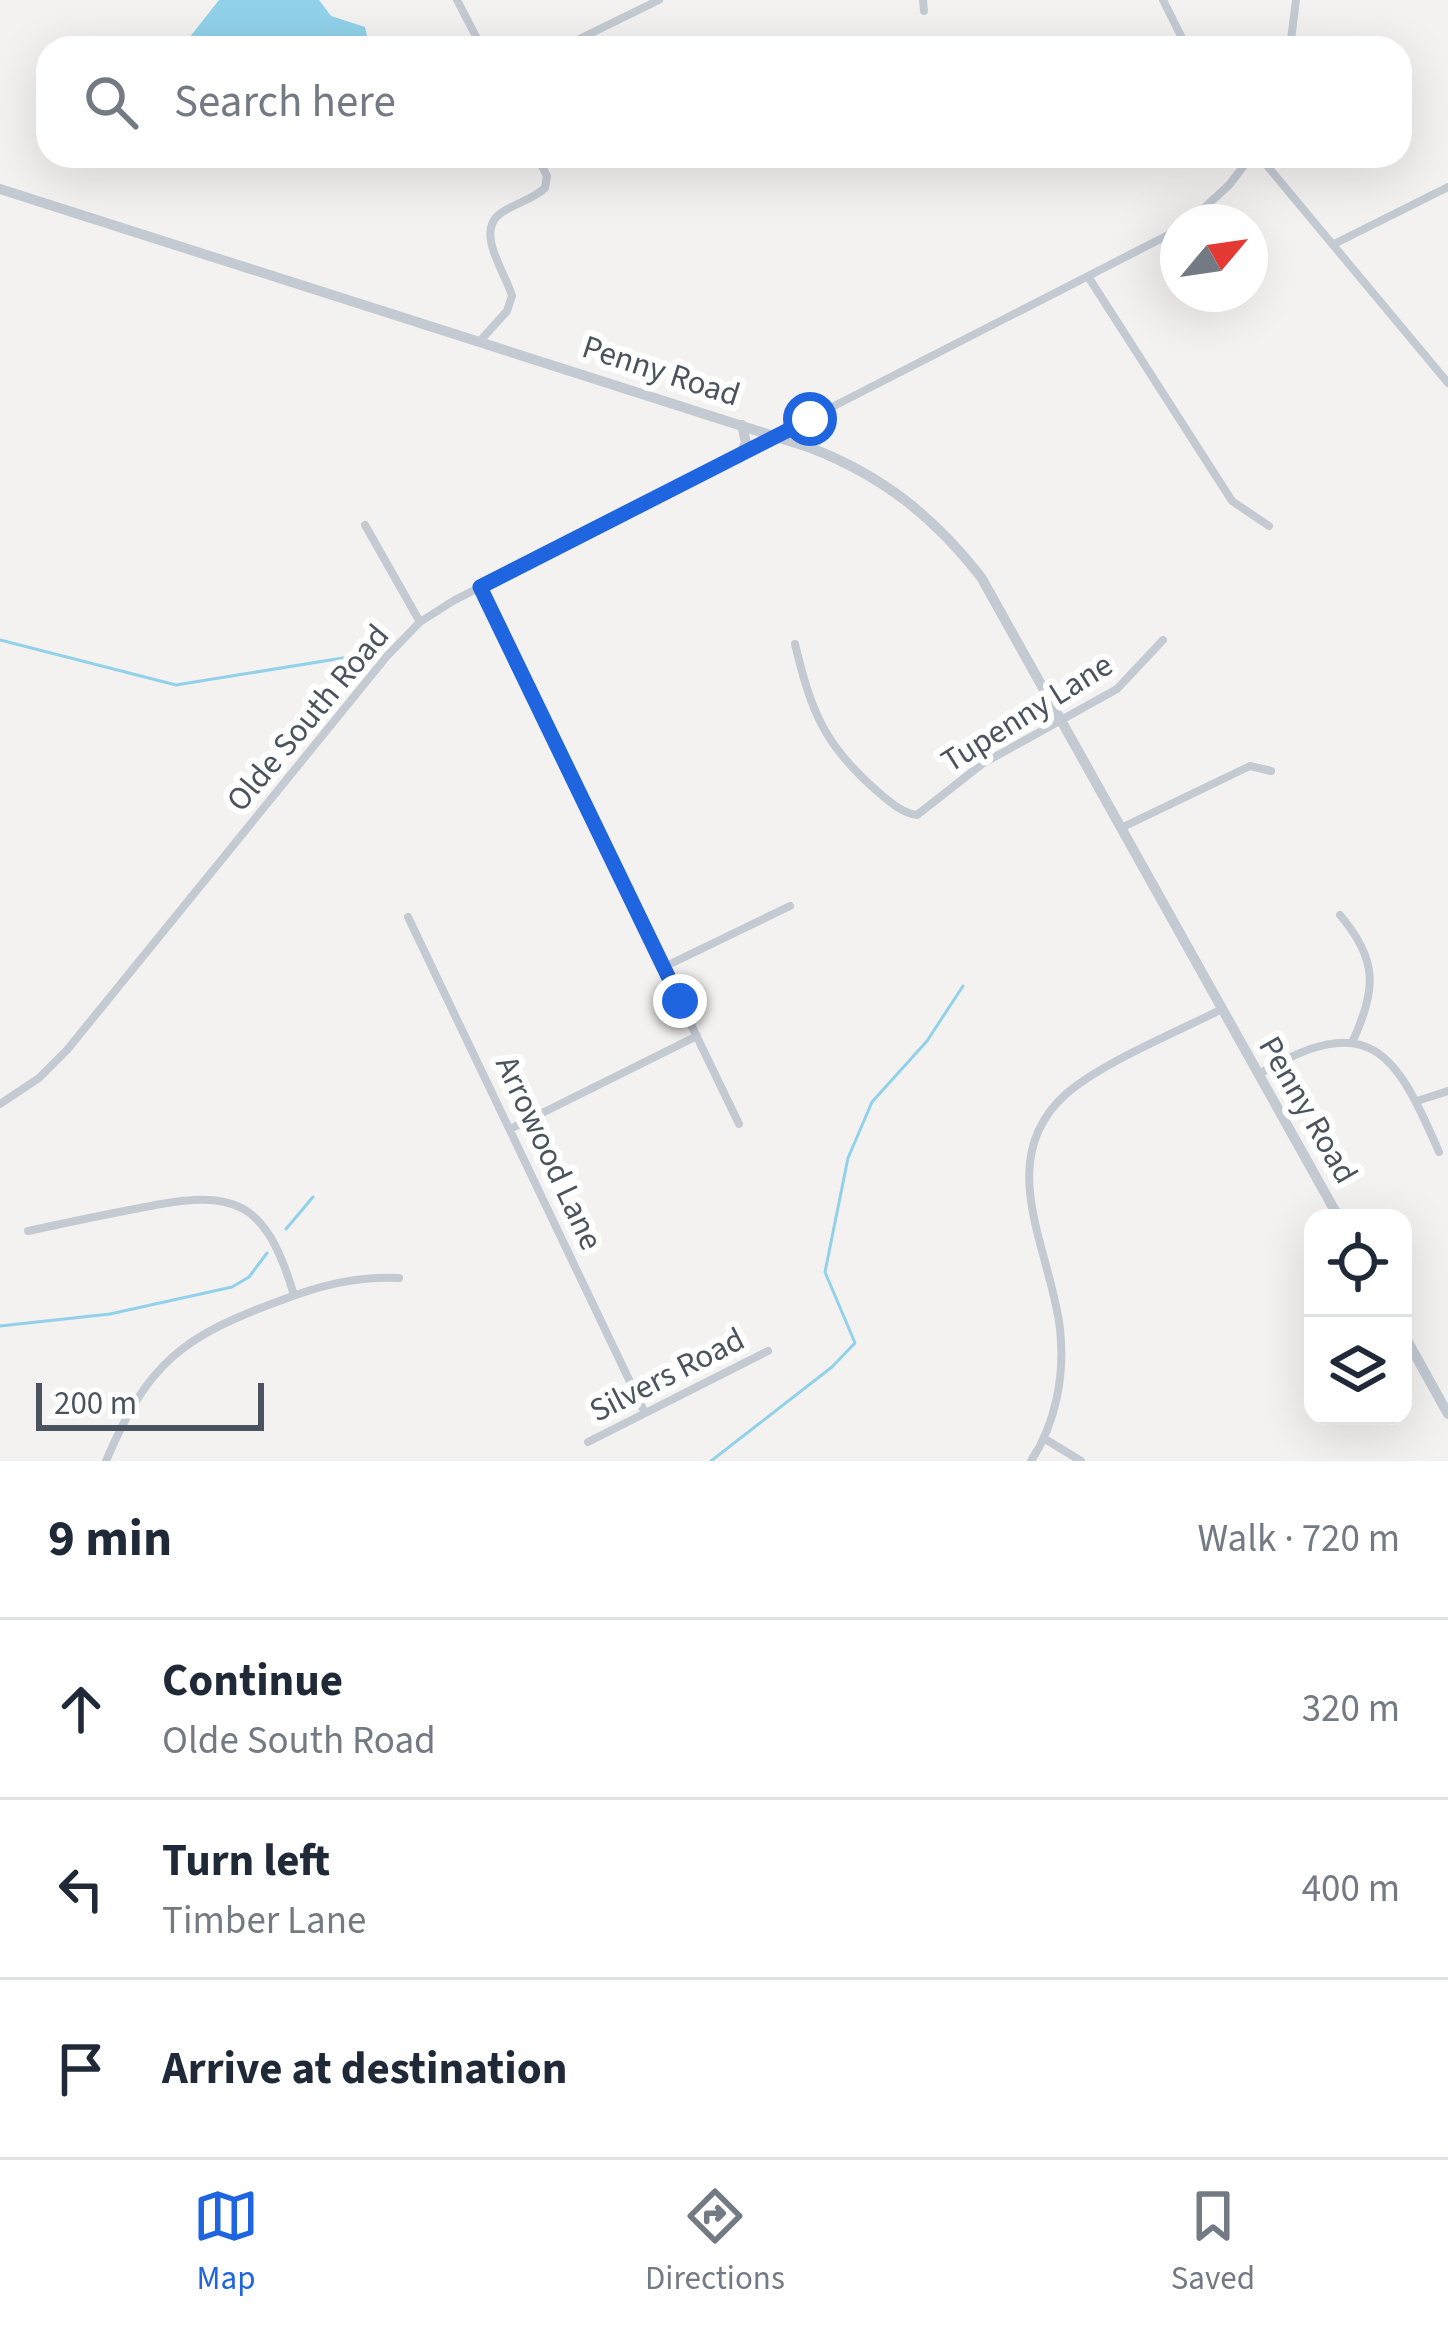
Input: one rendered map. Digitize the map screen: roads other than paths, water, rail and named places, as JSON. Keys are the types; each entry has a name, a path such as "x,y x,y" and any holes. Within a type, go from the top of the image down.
{"street":[{"path":"457,0 476,36"},
{"path":"586,36 659,0"},
{"path":"1163,0 1181,36"},
{"path":"1292,36 1296,0"},
{"path":"480,341 507,311 512,296 489,236 491,223 545,188 543,168"},
{"path":"1211,204 1244,168"},
{"path":"1266,168 1448,383"},
{"path":"1334,244 1448,187"},
{"name":"Penny Road","path":"0,189 811,448 874,476 911,502 951,539 981,577 1334,1209"},
{"name":"Olde South Road","path":"0,1104 39,1078 68,1050 386,656 420,622 1160,240"},
{"path":"1090,278 1221,486 1243,510 1269,526"},
{"path":"810,419 804,432 811,448"},
{"path":"741,453 746,443 742,425"},
{"path":"365,525 420,622"},
{"path":"480,587 739,1124"},
{"name":"Tupenny Lane","path":"795,644 813,710 830,745 908,814 923,812 964,775 1127,682 1163,640"},
{"path":"1121,828 1250,766 1271,771"},
{"path":"664,967 790,906"},
{"path":"1340,915 1366,952 1371,975 1368,1006 1352,1042"},
{"name":"Arrowood Lane","path":"408,917 644,1411"},
{"path":"1030,1461 1045,1439 1062,1375 1060,1325 1029,1202 1028,1171 1036,1137 1048,1114 1068,1093 1220,1010"},
{"path":"512,1128 697,1036"},
{"path":"1257,1075 1305,1048 1352,1042 1389,1061 1404,1076 1438,1152"},
{"path":"1417,1101 1448,1091"},
{"path":"28,1231 187,1198 216,1198 249,1213 266,1228 281,1254 294,1295"},
{"path":"106,1461 149,1380 180,1348 217,1324 354,1279 400,1278"},
{"path":"1412,1349 1448,1414"},
{"name":"Silvers Road","path":"588,1442 768,1351"},
{"path":"1045,1439 1082,1461"}],"water":[{"path":"219,0 319,0 331,16 365,27 367,36 191,36"}],"waterway":[{"path":"0,640 176,685 355,656"},
{"path":"711,1461 832,1367 855,1343 825,1272 848,1158 872,1102 927,1041 963,986"},
{"path":"286,1229 313,1197"},
{"path":"0,1326 110,1314 232,1287 249,1277 267,1253"}]}
